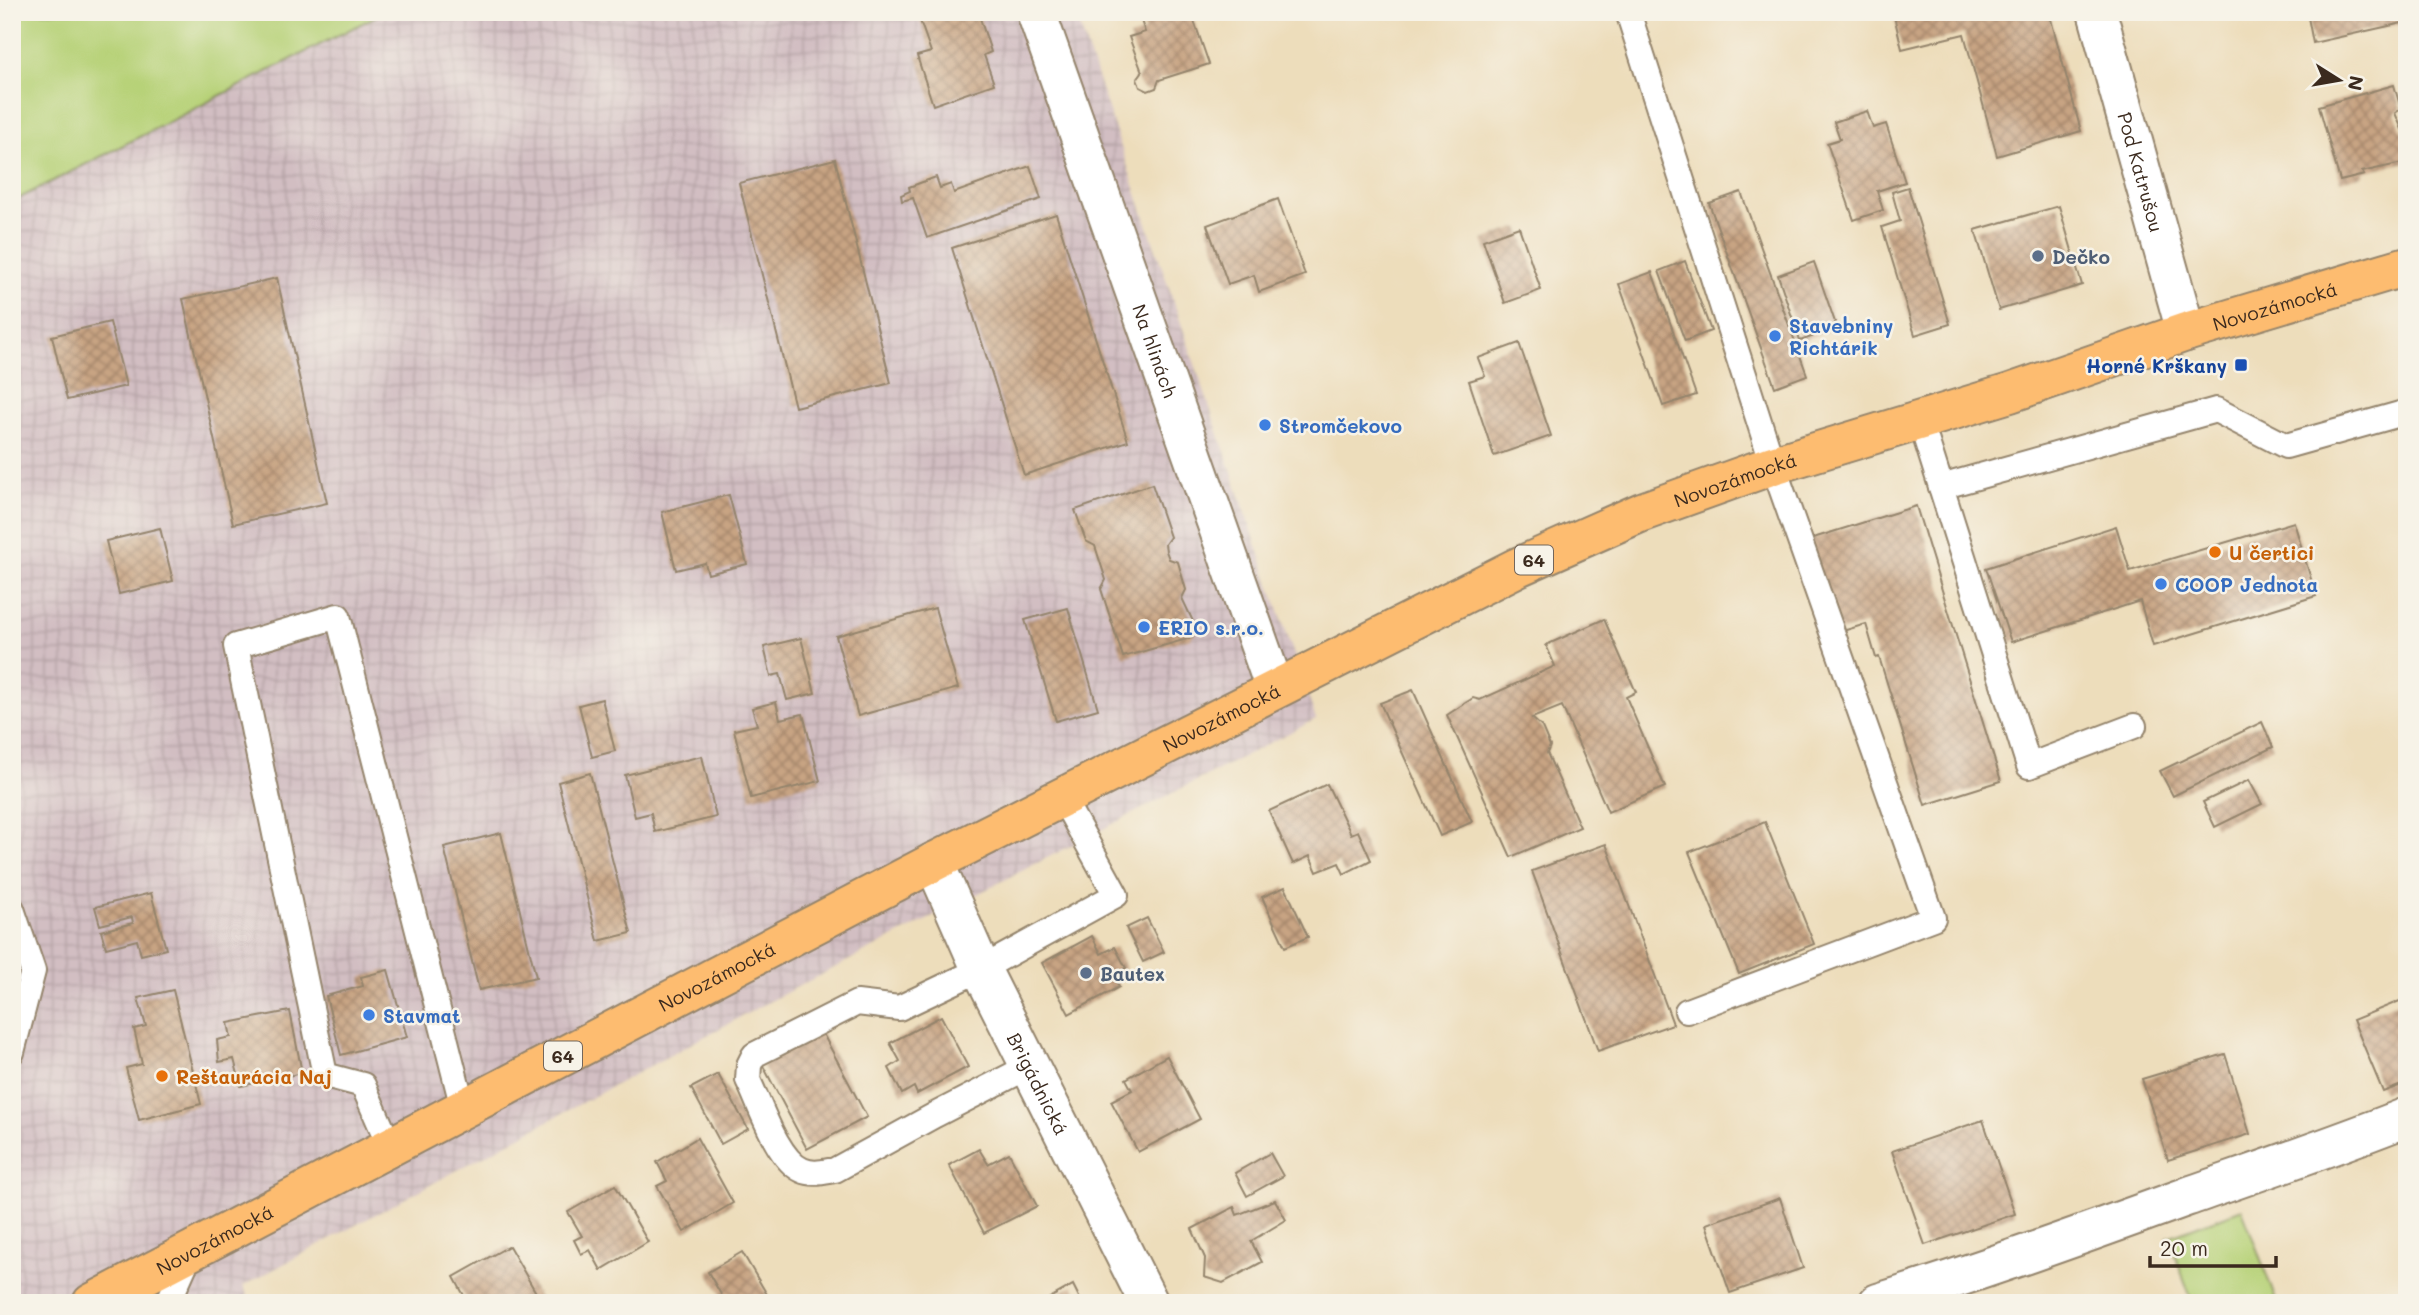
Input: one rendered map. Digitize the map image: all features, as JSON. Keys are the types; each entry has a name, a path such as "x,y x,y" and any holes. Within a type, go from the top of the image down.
{"main road":[{"name":"Novozámocká","path":"92,1303 934,862 1275,688 1530,562 1642,512 1773,466 2010,393 2186,332 2407,266"}],"street":[{"name":"Na hlinách","path":"1036,12 1275,688"},
{"name":"Pod Katrušou","path":"2097,12 2186,332"},
{"name":"Brigádnická","path":"934,862 981,969 1149,1303"},
{"path":"1878,1303 1990,1268 2330,1148 2407,1116"}],"lane":[{"path":"1628,12 1773,466 1933,918 1686,1011"},
{"path":"1941,487 2216,410 2286,446 2407,412"},
{"path":"1920,420 2029,766 2134,726"},
{"path":"390,1147 363,1085 325,1075 236,646 338,616 463,1108"},
{"path":"1030,1066 835,1170 817,1174 801,1170 786,1158 748,1080 749,1065 754,1055 857,1003 899,1008 981,969 1116,895 1062,797"},
{"path":"12,909 33,971 12,1052"},
{"path":"168,1303 192,1249"}],"shaded area":[{"path":"384,12 1075,12 1316,719 774,999 243,1286 251,1303 12,1303 12,202"}],"green space":[{"path":"12,12 384,12 12,202"},
{"path":"2242,1209 2277,1303 2193,1303 2168,1237"}],"building":[{"path":"928,12 978,12 991,52 984,55 994,84 933,105 917,56 931,52 918,15"},
{"path":"1138,12 1191,12 1209,64 1159,80 1156,88 1148,91 1140,87 1137,79 1142,72 1129,37 1145,32"},
{"path":"1893,12 2049,12 2081,131 1997,156 1964,34 1902,49"},
{"path":"2307,12 2407,12 2407,22 2313,43"},
{"path":"2394,85 2401,109 2395,113 2407,141 2407,162 2362,172 2364,175 2340,181 2319,106"},
{"path":"1867,111 1873,128 1886,124 1905,182 1877,191 1883,210 1854,220 1827,143 1840,139 1834,122"},
{"path":"835,159 891,383 795,407 739,183"},
{"path":"1030,166 1041,199 927,238 913,198 902,201 901,195 910,191 909,187 936,177 940,188 951,184 954,193"},
{"path":"1908,187 1950,324 1915,335 1882,227 1900,221 1892,192"},
{"path":"1741,192 1807,375 1775,387 1709,203"},
{"path":"1278,199 1305,275 1259,292 1254,275 1228,284 1207,225"},
{"path":"2059,206 2082,285 1999,310 1975,230"},
{"path":"1056,214 1128,441 1024,475 952,248"},
{"path":"1519,227 1541,290 1505,303 1483,240"},
{"path":"1685,261 1711,331 1685,341 1659,271"},
{"path":"1814,262 1837,328 1800,341 1778,275"},
{"path":"1652,272 1696,395 1663,406 1619,284"},
{"path":"277,278 327,503 233,524 183,299"},
{"path":"110,322 126,386 67,400 52,336"},
{"path":"1519,343 1551,436 1494,456 1469,381 1485,376 1478,358"},
{"path":"1152,484 1170,537 1165,544 1166,551 1169,559 1178,562 1186,590 1182,598 1197,630 1191,638 1123,657 1101,589 1106,580 1095,546 1086,541 1075,510"},
{"path":"729,495 747,564 708,574 705,563 676,570 662,512"},
{"path":"1916,506 2001,781 1925,805 1879,657 1876,658 1866,624 1836,633 1807,540"},
{"path":"2294,522 2316,596 2153,646 2140,601 2011,642 1986,568 2116,526 2130,571"},
{"path":"160,528 173,581 119,594 106,541"},
{"path":"935,608 958,688 858,716 836,636"},
{"path":"1068,608 1098,709 1056,721 1025,620"},
{"path":"1604,619 1636,692 1626,697 1665,787 1608,812 1562,706 1532,718 1542,727 1550,746 1547,753 1580,827 1511,857 1447,715 1473,698 1480,700 1555,666 1546,645"},
{"path":"801,638 815,693 787,700 780,674 771,676 764,647"},
{"path":"1413,690 1472,822 1440,836 1380,703"},
{"path":"602,699 615,751 592,757 579,705"},
{"path":"776,702 780,719 803,714 820,781 751,798 734,730 757,725 752,708"},
{"path":"2262,722 2273,747 2173,796 2160,771"},
{"path":"702,756 716,817 655,832 651,813 635,817 625,775"},
{"path":"590,773 631,933 598,941 558,782"},
{"path":"2249,780 2262,804 2215,827 2203,802"},
{"path":"1327,784 1351,834 1358,831 1371,860 1344,874 1339,863 1317,872 1310,856 1293,864 1269,811"},
{"path":"1765,822 1814,944 1739,974 1689,852"},
{"path":"501,833 536,977 479,990 444,847"},
{"path":"1606,844 1673,1024 1598,1051 1532,871"},
{"path":"1285,887 1308,937 1285,947 1262,897"},
{"path":"151,893 166,949 141,955 137,940 106,948 101,931 133,923 132,917 100,925 95,907"},
{"path":"1147,918 1164,952 1143,962 1126,928"},
{"path":"1092,936 1101,954 1115,947 1126,968 1113,975 1119,987 1069,1014 1042,963"},
{"path":"388,970 407,1037 341,1055 326,996 363,986 361,977"},
{"path":"173,990 201,1104 139,1120 126,1068 142,1064 134,1029 146,1026 138,998"},
{"path":"2407,998 2407,1083 2383,1092 2353,1020"},
{"path":"290,1011 302,1073 241,1086 234,1059 219,1062 217,1040 231,1037 228,1023"},
{"path":"941,1016 968,1067 917,1094 914,1087 902,1094 889,1068 900,1061 890,1043"},
{"path":"821,1030 867,1117 807,1149 761,1062"},
{"path":"2225,1054 2250,1134 2168,1160 2142,1079"},
{"path":"1167,1056 1200,1119 1138,1152 1111,1101 1132,1090 1126,1079"},
{"path":"718,1074 748,1129 721,1144 691,1088"},
{"path":"1983,1120 2015,1214 1925,1245 1892,1151"},
{"path":"697,1138 733,1203 684,1232 657,1186 667,1181 657,1162"},
{"path":"979,1149 988,1164 1009,1153 1037,1206 984,1233 949,1165"},
{"path":"1270,1153 1283,1176 1247,1196 1235,1173"},
{"path":"615,1185 648,1242 601,1270 590,1250 581,1254 574,1240 582,1236 568,1212"},
{"path":"1780,1198 1803,1268 1730,1293 1706,1224"},
{"path":"1275,1200 1286,1220 1251,1241 1262,1262 1223,1283 1204,1277 1205,1258 1192,1229 1234,1207 1237,1215"},
{"path":"509,1246 542,1303 468,1303 454,1277"},
{"path":"742,1252 772,1303 726,1303 708,1272"},
{"path":"1073,1285 1082,1303 1041,1303"}],"place":[{"name":"Dečko","path":"2038,256"},
{"name":"Stavebniny Richtárik","path":"1775,336"},
{"name":"Horné Krškany","path":"2241,365"},
{"name":"Stromčekovo","path":"1265,425"},
{"name":"U čertici","path":"2215,552"},
{"name":"COOP Jednota","path":"2161,584"},
{"name":"ERIO s.r.o.","path":"1144,627"},
{"name":"Bautex","path":"1086,973"},
{"name":"Stavmat","path":"369,1015"},
{"name":"Reštaurácia Naj","path":"162,1076"}]}
